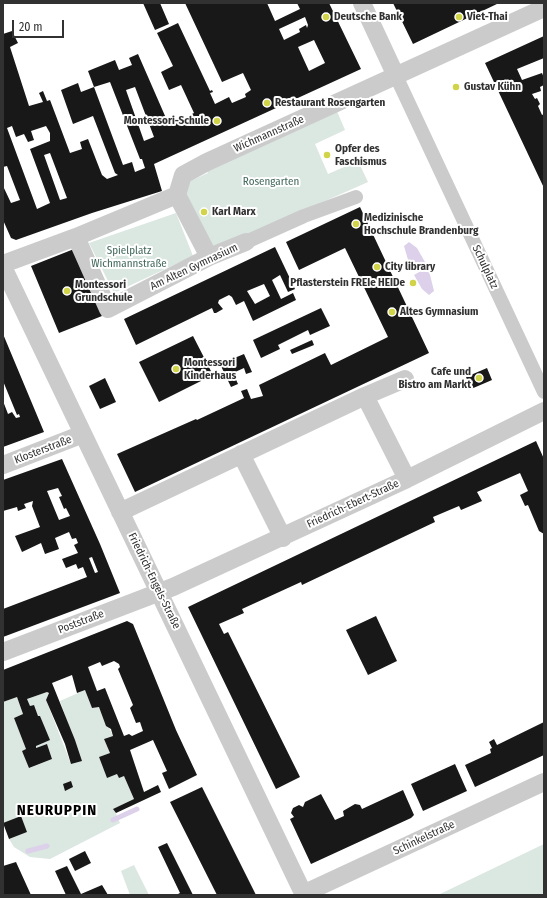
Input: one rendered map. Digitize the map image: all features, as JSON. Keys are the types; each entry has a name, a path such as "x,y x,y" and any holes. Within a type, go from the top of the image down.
{"street":[{"path":"362,3 396,76"},
{"name":"Wichmannstraße","path":"177,196 183,176 207,162 544,8"},
{"name":"Schulplatz","path":"396,76 544,392"},
{"path":"3,264 76,237 177,196 209,257"},
{"name":"Am Alten Gymnasium","path":"76,237 108,309 209,257 304,216 356,197"},
{"name":"Friedrich-Engels-Straße","path":"3,268 304,895"},
{"path":"120,512 365,396 405,379"},
{"path":"365,396 407,479"},
{"name":"Friedrich-Ebert-Straße","path":"160,593 407,479 544,411"},
{"name":"Klosterstraße","path":"3,465 83,434"},
{"path":"241,454 282,538"},
{"name":"Poststraße","path":"3,652 160,593"},
{"name":"Schinkelstraße","path":"304,895 544,782"}],"green space":[{"name":"Rosengarten","path":"336,109 345,130 315,144 328,174 358,161 368,182 210,252 182,199 190,181 208,173 206,168"},
{"name":"Spielplatz Wichmannstraße","path":"176,213 193,256 114,293 89,243"},
{"path":"85,690 92,708 99,707 113,736 104,739 110,753 99,757 107,778 117,774 124,776 134,799 114,809 120,823 50,859 30,857 14,847 9,839 27,832 21,816 3,823 3,702 17,697 23,714 14,718 26,749 22,751 30,768 52,759 47,744 36,748 35,746 49,740 40,716 38,716 34,705 30,706 27,699 47,692 49,693 46,700 71,764 81,760 60,701"},
{"path":"544,844 544,895 438,895"},
{"path":"134,865 149,895 130,895 121,871"}],"shaded area":[{"path":"409,242 417,248 425,262 411,270 404,246"},
{"path":"428,267 434,291 429,295 422,289 414,275"}],"building":[{"path":"143,3 160,3 169,24 155,30"},
{"path":"185,3 267,3 275,21 300,9 297,3 329,3 361,69 154,164 162,191 92,213 16,240 11,238 3,220 3,186 11,203 20,200 7,166 3,167 3,34 12,31 18,43 10,47 29,106 43,102 39,93 43,91 47,101 50,100 70,153 82,149 80,142 88,139 102,175 107,179 118,175 115,173 93,116 73,124 61,90 78,83 81,92 94,87 88,71 115,60 119,70 132,65 129,58 138,54 169,125 194,113 181,85 169,90 161,72 173,66 157,33 178,23 210,91 212,90 213,92 210,93 215,104 229,97 232,103 246,97 245,94 251,90 243,73 222,82","holes":["305,17 308,25 307,28 306,25 299,29 300,32 284,40 279,29","314,40 325,63 309,71 298,47","110,82 140,159 142,159 145,168 135,172 132,162 123,165 94,87","135,87 154,137 144,141 126,90","12,126 16,137 24,134 28,142 34,140 31,131 46,126 50,133 50,141 30,149 50,203 37,209 7,128","50,153 67,198 60,200 44,155"]},
{"path":"393,3 499,3 413,44"},
{"path":"544,36 544,58 517,69 522,80 542,73 544,78 544,85 540,87 541,91 532,94 535,99 537,98 540,104 538,106 542,115 544,114 544,188 485,63"},
{"path":"360,207 429,353 135,492 117,454 244,398 241,391 247,389 251,399 263,396 259,385 325,353 331,365 388,337 345,248 299,270 286,242"},
{"path":"275,247 295,289 288,292 280,275 272,280 281,299 293,293 296,300 253,321 244,301 236,305 232,297 229,295 219,300 218,303 223,309 216,313 214,313 212,308 136,345 124,319","holes":["264,284 270,296 255,304 247,291"]},
{"name":"Montessori Grundschule","path":"74,249 102,316 59,333 31,266"},
{"path":"321,308 330,326 310,335 308,330 278,345 280,349 261,358 253,340"},
{"path":"3,334 44,432 3,447 3,401 8,414 12,412 16,418 20,417 19,414 17,415 3,381"},
{"name":"Montessori Kinderhaus","path":"193,336 213,375 159,402 139,362"},
{"path":"312,340 314,345 292,354 290,350"},
{"path":"244,354 252,372 246,374 244,368 233,373 238,384 231,387 220,364"},
{"name":"Cafe und Bistro am Markt","path":"487,368 492,380 471,389 466,377"},
{"path":"105,378 116,402 100,409 89,386"},
{"path":"536,441 544,459 544,534 539,531 528,505 525,506 520,495 528,491 520,473 477,492 482,501 461,510 459,506 433,517 435,522 302,585 301,582 242,609 244,613 219,624 224,634 228,632 300,777 276,789 188,607"},
{"path":"62,459 120,593 3,637 3,609 87,577 83,567 78,569 76,564 66,568 62,559 78,553 74,545 78,543 76,538 72,539 69,532 55,538 59,549 45,554 41,543 22,552 15,536 40,527 32,506 33,501 24,504 26,508 18,511 17,507 3,511 3,480","holes":["58,488 62,496 59,497 64,509 66,508 70,516 59,520 47,491","92,557 98,572 95,573 89,558"]},
{"path":"376,616 397,661 368,675 346,630"},
{"path":"127,621 133,624 176,730 197,775 169,789 162,773 167,771 153,740 130,750 144,792 158,785 161,792 116,813 113,809 134,799 124,776 119,778 117,774 107,778 99,757 110,753 104,739 113,736 111,729 106,726 99,707 92,708 85,690 77,693 72,675 52,683 82,761 71,764 65,744 46,700 49,693 47,692 27,699 30,706 34,705 50,740 36,746 36,748 47,744 52,759 29,768 22,751 26,749 14,718 23,714 17,697 3,702 3,670","holes":["114,661 119,664 120,667 118,669 133,705 130,708 136,723 140,722 143,731 132,736 129,734 124,736 105,688 97,691 88,667 100,662 102,666"]},
{"path":"544,722 544,755 475,787 465,765 491,753 490,749 492,748 489,742 494,739 497,745"},
{"path":"455,764 467,791 423,811 411,784"},
{"path":"71,781 73,787 65,791 63,784"},
{"path":"202,787 256,895 217,895 170,802"},
{"path":"403,790 414,815 411,818 311,864 290,819 294,817 291,813 293,808 299,805 303,807 305,802 321,794 335,820 344,816 343,811 355,804 360,805 362,809"},
{"path":"21,816 27,832 9,839 3,823"},
{"path":"167,843 193,895 176,895 180,893 158,847"},
{"path":"85,851 91,863 75,871 69,859"},
{"path":"16,862 31,895 3,895 3,866"},
{"path":"67,866 81,894 102,885 108,895 66,895 55,871"}],"waterway":[{"path":"113,820 137,809"},
{"path":"28,851 47,846"}],"place":[{"name":"Deutsche Bank","path":"326,17"},
{"name":"Viet-Thai","path":"459,17"},
{"name":"Gustav Kühn","path":"456,87"},
{"name":"Restaurant Rosengarten","path":"267,103"},
{"name":"Montessori-Schule","path":"217,121"},
{"name":"Opfer des Faschismus","path":"327,155"},
{"name":"Karl Marx","path":"204,212"},
{"name":"Medizinische Hochschule Brandenburg","path":"356,224"},
{"name":"City library","path":"377,267"},
{"name":"Pflasterstein FREIe HEIDe","path":"413,283"},
{"name":"Montessori Grundschule","path":"67,291"},
{"name":"Altes Gymnasium","path":"392,312"},
{"name":"Montessori Kinderhaus","path":"176,369"},
{"name":"Cafe und Bistro am Markt","path":"479,378"}],"district":[{"name":"NEURUPPIN","path":"57,811"}]}
